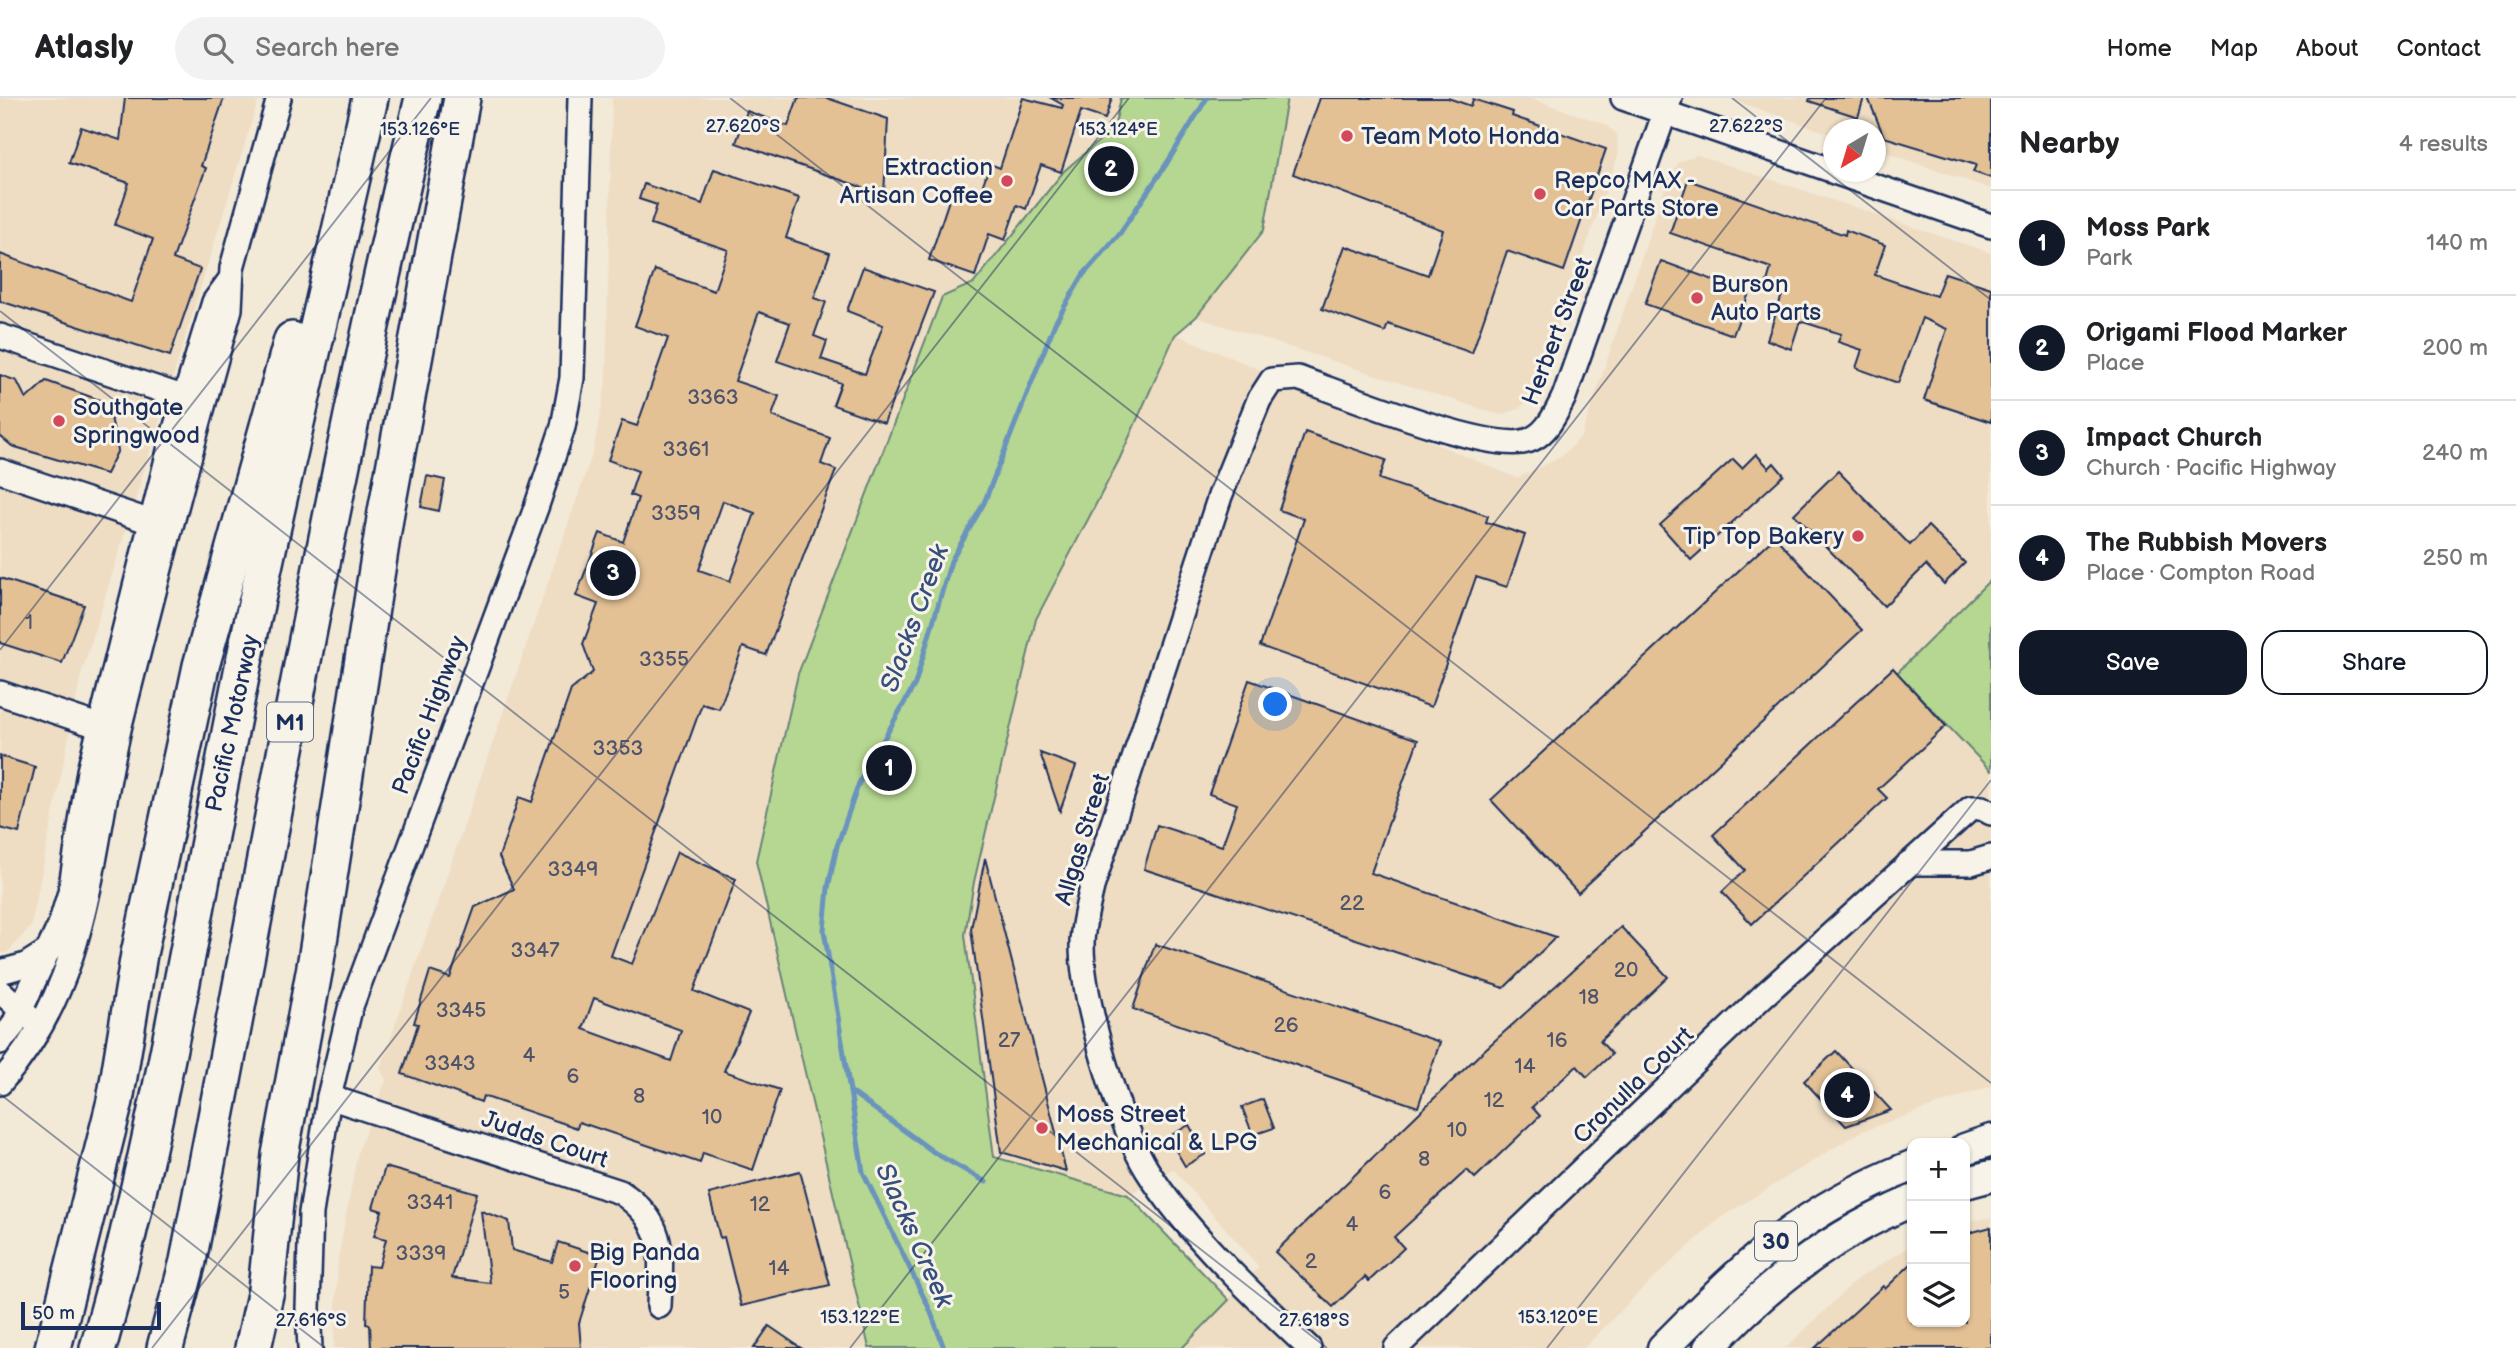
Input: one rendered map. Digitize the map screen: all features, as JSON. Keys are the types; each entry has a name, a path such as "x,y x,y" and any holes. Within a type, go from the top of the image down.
{"highway":[{"name":"Pacific Motorway","path":"98,1348 122,1262 151,1135 243,667 370,98"},
{"name":"M1","path":"164,1348 188,1261 303,649 376,294 423,98"},
{"path":"253,1348 266,1290 280,1155 315,967 386,512 462,98"},
{"path":"53,1348 115,1101 139,954 201,666 279,392 323,218 352,179"}],"main road":[{"path":"1970,1147 1991,1140"},
{"name":"30","path":"1663,1348 1734,1275 1797,1225 1869,1183 1907,1168"},
{"path":"1970,1182 1991,1176"},
{"name":"30","path":"1709,1348 1756,1299 1784,1277 1856,1230 1907,1204"}],"street":[{"path":"0,1083 39,1029 63,984 85,913 109,730 151,522 230,309 230,280 279,98"},
{"name":"Pacific Highway","path":"310,1348 310,1232 329,1097 350,1009 536,508 563,427 572,378 580,98"},
{"path":"1623,98 1667,105 1823,167"},
{"name":"Herbert Street","path":"1272,380 1298,379 1482,440 1523,442 1548,428 1564,397 1667,105"},
{"path":"1865,182 1991,226"},
{"path":"0,336 194,401"},
{"name":"Allgas Street","path":"1272,380 1259,400 1220,496 1096,874 1085,919 1083,966 1121,1114 1146,1170 1217,1254 1309,1348"},
{"path":"9,1024 52,948 70,892 87,784 109,730 194,401"},
{"path":"0,471 151,522"},
{"path":"0,693 109,730"},
{"name":"Cronulla Court","path":"1396,1348 1763,996 1909,863 1971,808 1982,808 1991,813"},
{"path":"1909,863 1971,863 1991,858"},
{"path":"0,972 26,965 52,948"},
{"path":"0,991 9,1024"},
{"path":"9,1024 39,1029"},
{"name":"Judds Court","path":"329,1097 620,1192 642,1206 654,1228 661,1254 659,1306"}],"shaded area":[{"path":"0,98 259,98 81,675 31,926 7,953 0,953"},
{"path":"612,98 1121,98 1114,128 1064,171 974,283 942,297 798,674 756,861 869,1348 334,1348 338,1259 358,1151 386,1080 380,1069 593,452 606,383"},
{"path":"1287,98 1530,98 1604,124 1617,134 1618,156 1535,392 1519,409 1500,415 1196,317 1264,230"},
{"path":"1728,98 1991,98 1991,189 1886,152 1886,119 1823,119 1823,131"},
{"path":"1697,155 1991,253 1991,579 1897,673 1991,771 1991,1086 1860,1132 1720,1218 1642,1289 1584,1348 1182,1348 1259,1267 1173,1169 1128,1195 994,1157 965,936 974,882 1036,619 1119,460 1175,334 1517,478 1561,457 1581,437 1667,182 1679,162"},
{"path":"1991,1218 1991,1348 1786,1348 1856,1280 1907,1248 1907,1327 1970,1327 1970,1220"}],"green space":[{"path":"1121,98 1287,98 1264,230 1196,317 1175,335 1119,460 1036,619 974,882 965,935 994,1157 1128,1195 1229,1300 1182,1348 869,1348 756,861 798,674 942,297 974,283 1064,171 1114,128"},
{"path":"1991,579 1991,771 1897,673"}],"building":[{"path":"125,98 224,98 201,166 206,168 173,259 200,269 170,356 0,301 0,254 131,302 153,239 115,225 129,183 69,163 81,127 120,140"},
{"path":"798,98 827,98 888,119 884,195 736,143 747,111 788,126"},
{"path":"1023,98 1062,108 1063,105 1051,98 1112,98 1105,119 1081,111 1061,172 1041,165 1026,209 1017,205 1005,240 989,234 975,276 929,260 954,185 980,193 990,164 1000,168"},
{"path":"1320,98 1448,98 1471,106 1473,99 1513,112 1512,116 1606,149 1564,271 1507,251 1472,353 1388,324 1385,332 1322,309 1345,246 1428,275 1443,230 1293,174"},
{"path":"1810,98 1864,98 1858,117 1809,101"},
{"path":"1868,98 1991,98 1991,178 1973,172 1976,165 1886,138 1886,119 1877,119"},
{"path":"714,169 799,198 786,238 830,253 814,298 826,302 814,336 827,341 821,359 865,374 883,325 847,311 863,267 934,292 884,423 833,405 841,383 777,361 790,323 759,312 735,381 779,396 772,416 830,438 821,464 836,470 766,655 743,647 719,709 702,704 611,956 632,964 677,852 736,879 694,991 749,1013 724,1071 780,1090 753,1170 703,1153 700,1163 579,1122 577,1128 483,1096 481,1102 402,1074 418,1024 414,1023 430,971 450,978 475,907 514,889 499,857 519,797 532,802 571,690 593,672 583,644 598,604 576,596 600,533 623,542 638,498 630,495 638,471 608,460 622,421 637,426 668,338 635,326 655,270 714,291 728,250 651,224 657,205 639,199 644,184 702,204","holes":["723,501 755,513 730,581 699,570","594,998 681,1030 671,1061 583,1029"]},
{"path":"1688,180 1845,235 1846,230 1885,245 1875,275 1936,296 1945,273 1991,288 1991,422 1924,400 1947,329 1922,318 1898,383 1856,368 1862,350 1838,342 1841,334 1800,321 1791,349 1767,340 1784,289 1767,282 1771,268 1670,233"},
{"name":"Burson Auto Parts","path":"1661,261 1749,293 1733,335 1645,304"},
{"name":"Southgate Springwood","path":"0,375 17,381 26,399 46,381 108,403 118,450 106,474 12,446 0,436"},
{"path":"1305,432 1386,460 1379,479 1488,516 1486,522 1525,535 1507,587 1476,577 1431,707 1260,646 1304,519 1279,510"},
{"path":"1756,454 1769,468 1774,463 1784,475 1691,560 1660,525 1733,459 1742,468"},
{"name":"Tip Top Bakery","path":"1838,471 1910,545 1928,526 1965,563 1944,584 1926,565 1884,606 1794,514"},
{"path":"427,476 445,480 439,511 421,507"},
{"path":"1775,537 1862,630 1578,893 1491,800"},
{"path":"0,578 84,605 62,663 0,643"},
{"path":"1893,668 1946,726 1878,789 1887,798 1752,924 1722,892 1745,870 1713,835"},
{"path":"1249,680 1418,740 1371,873 1556,937 1504,988 1144,869 1157,825 1222,846 1237,804 1209,794"},
{"path":"1040,753 1076,766 1060,811"},
{"path":"0,756 35,767 19,833 0,828"},
{"path":"985,858 1066,1171 1001,1152 971,929"},
{"path":"1621,927 1668,977 1600,1041 1612,1054 1587,1077 1577,1066 1532,1107 1540,1116 1475,1178 1467,1170 1394,1237 1404,1248 1369,1281 1365,1277 1333,1307 1275,1252 1481,1053"},
{"path":"1155,944 1440,1042 1418,1107 1133,1009"},
{"path":"1836,1051 1891,1110 1846,1126 1804,1081"},
{"path":"1263,1099 1274,1128 1253,1135 1242,1107"},
{"path":"1189,1125 1206,1154 1185,1166 1168,1137"},
{"path":"385,1167 477,1193 452,1278 490,1283 481,1211 509,1221 512,1250 552,1262 558,1242 600,1256 579,1323 581,1348 371,1348 370,1325 366,1324 368,1266 379,1267 386,1239 374,1236 382,1211 373,1208"},
{"path":"800,1171 830,1285 741,1306 724,1237 720,1238 709,1194"},
{"path":"1991,1227 1991,1348 1815,1348 1907,1268 1907,1327 1970,1327 1970,1233"},
{"path":"769,1326 801,1348 754,1348"}],"waterway":[{"name":"Slacks Creek","path":"944,1348 930,1310 863,1172 824,930 828,888 837,846 859,783 915,684 951,561 984,503 1055,323 1083,275 1120,233 1207,98"},
{"path":"850,1091 935,1153 986,1182"}],"place":[{"name":"Team Moto Honda","path":"1347,136"},
{"name":"Origami Flood Marker","path":"1111,169"},
{"name":"Extraction Artisan Coffee","path":"1007,181"},
{"name":"Repco MAX - Car Parts Store","path":"1540,194"},
{"name":"Burson Auto Parts","path":"1697,298"},
{"name":"Southgate Springwood","path":"59,421"},
{"name":"Tip Top Bakery","path":"1858,536"},
{"name":"Impact Church","path":"613,573"},
{"name":"Moss Park","path":"889,768"},
{"name":"The Rubbish Movers","path":"1847,1095"},
{"name":"Moss Street Mechanical & LPG","path":"1042,1128"},
{"name":"Big Panda Flooring","path":"575,1266"}]}
